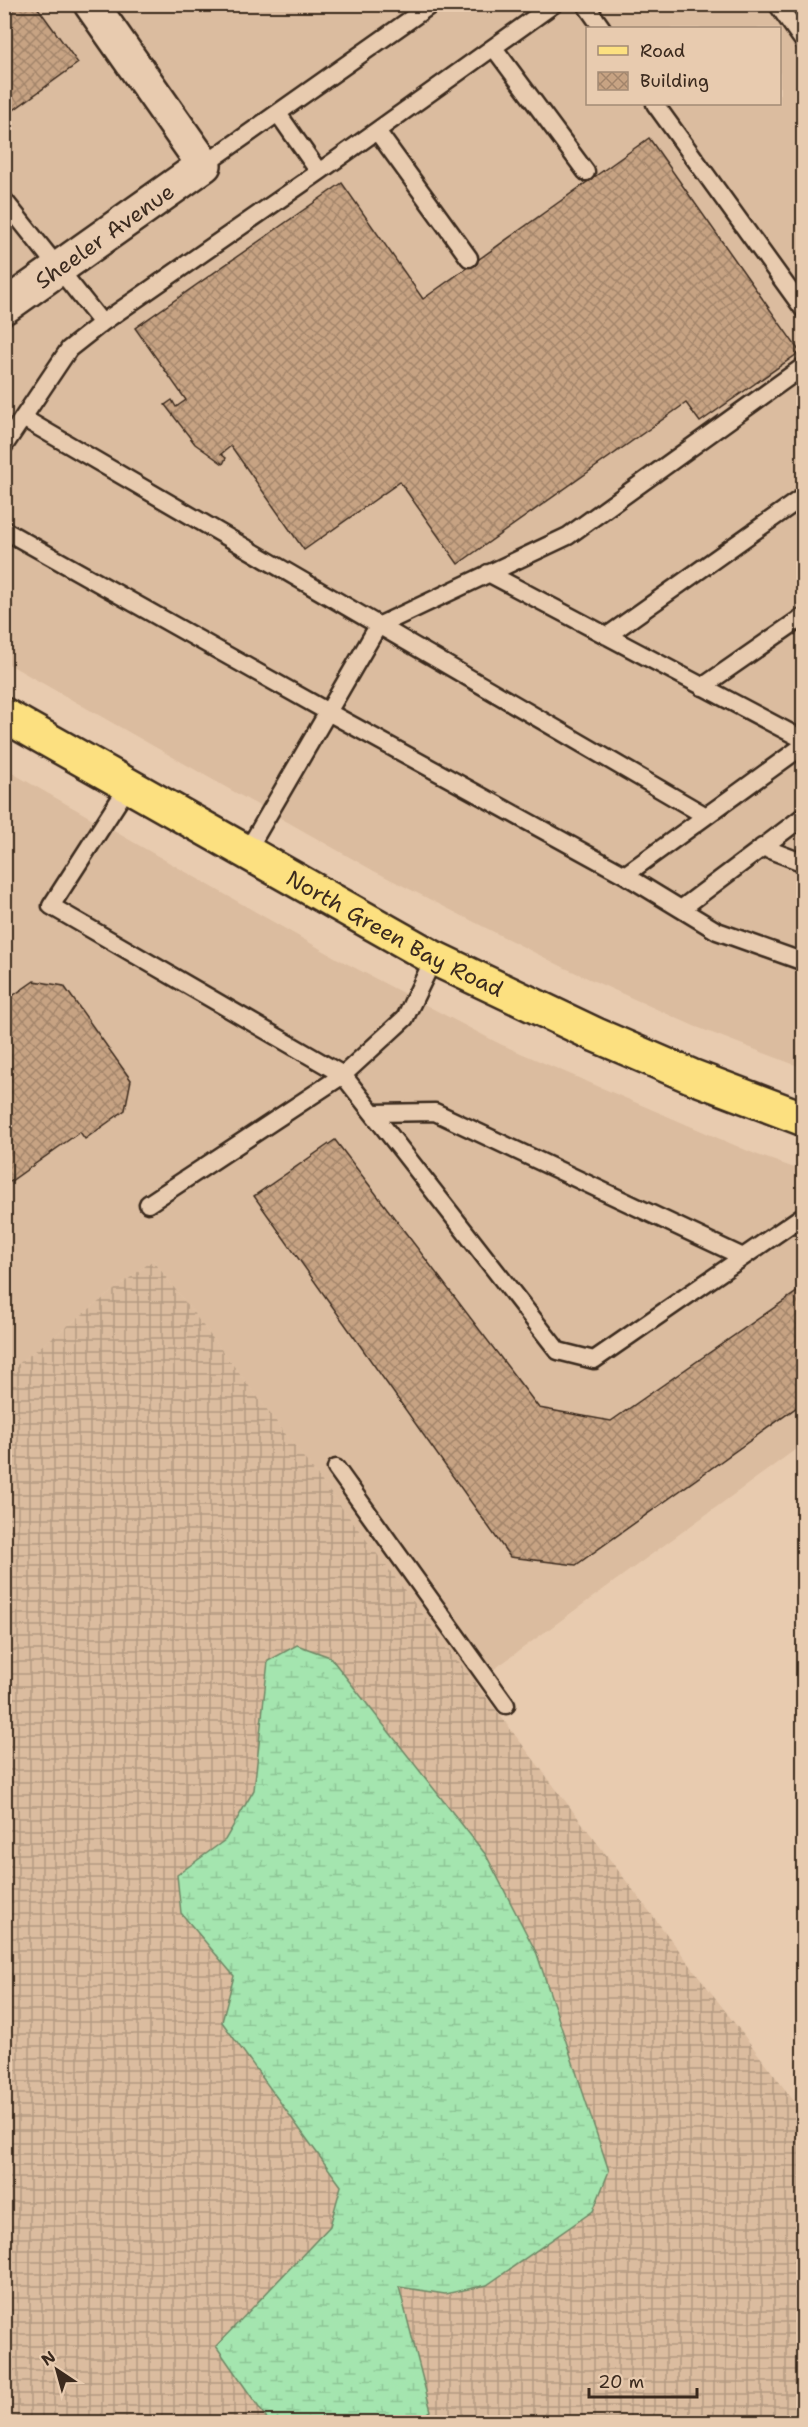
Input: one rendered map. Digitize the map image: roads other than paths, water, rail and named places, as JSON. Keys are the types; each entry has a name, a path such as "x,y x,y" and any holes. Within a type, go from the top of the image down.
{"main road":[{"name":"North Green Bay Road","path":"4,715 434,958 596,1035 691,1076 804,1119"}],"street":[{"path":"91,4 204,165"},
{"name":"Sheeler Avenue","path":"4,307 204,165"}],"lane":[{"path":"204,165 279,115 432,4"},
{"path":"4,446 69,349 102,322 319,172 554,4"},
{"path":"585,4 601,27"},
{"path":"777,4 804,42"},
{"path":"494,48 586,172"},
{"path":"656,105 804,310"},
{"path":"279,115 319,172"},
{"path":"377,131 469,258"},
{"path":"4,200 102,322"},
{"path":"246,853 378,626 568,536 804,366"},
{"path":"23,418 706,816"},
{"path":"607,636 804,496"},
{"path":"4,530 625,875 717,931 804,962"},
{"path":"488,573 804,742 625,875"},
{"path":"702,687 804,616"},
{"path":"129,786 51,906 343,1075 558,1351 594,1360 804,1215"},
{"path":"681,909 804,816"},
{"path":"762,847 804,862"},
{"path":"148,1204 343,1075 405,1018 434,958"},
{"path":"373,1113 435,1112 743,1257"},
{"path":"336,1468 506,1705"}]}
